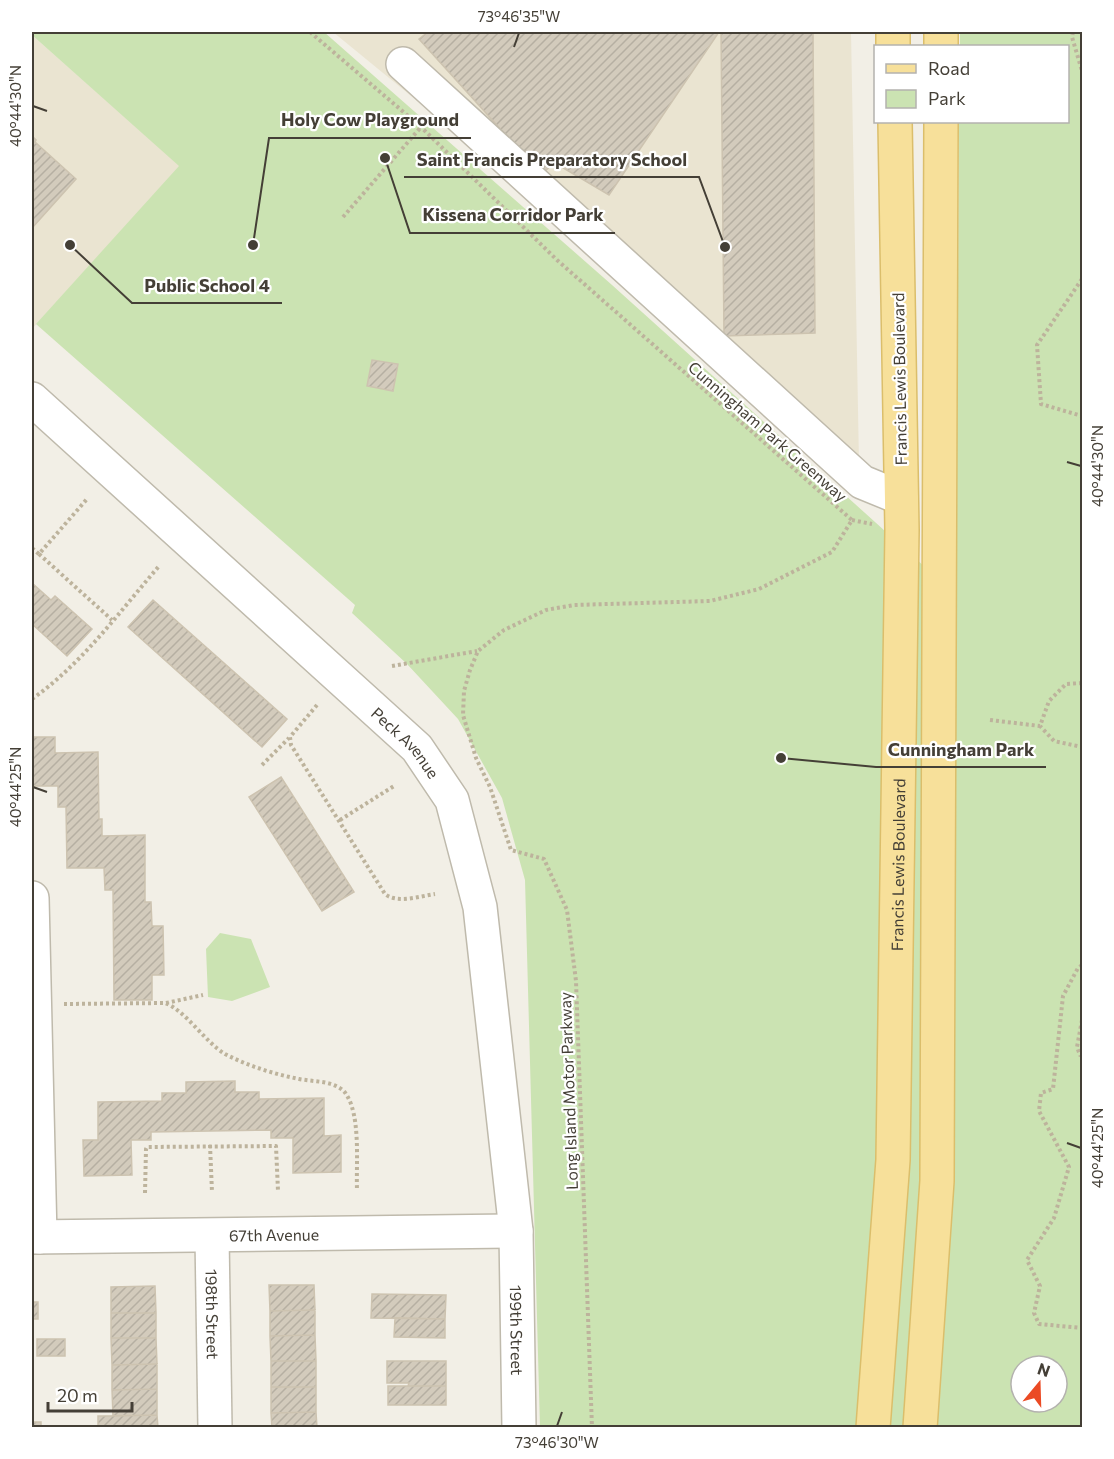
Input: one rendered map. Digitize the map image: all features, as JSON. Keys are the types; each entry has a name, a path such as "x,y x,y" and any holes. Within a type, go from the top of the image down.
{"main road":[{"name":"Francis Lewis Boulevard","path":"873,1428 893,1160 902,498 895,123"},
{"path":"920,1428 937,1181 941,123"}],"street":[{"path":"403,64 862,482 902,498"},
{"name":"Peck Avenue","path":"32,399 417,748 452,800 480,906 516,1231"},
{"path":"32,898 36,1237"},
{"name":"67th Avenue","path":"36,1237 516,1231"},
{"name":"199th Street","path":"516,1231 519,1428"},
{"name":"198th Street","path":"212,1236 215,1428"}],"path":[{"name":"Cunningham Park Greenway","path":"310,32 421,127 557,260 852,520 832,552 759,589 710,601 574,605 546,610 504,630 478,651"},
{"path":"1072,32 1083,71"},
{"path":"343,217 421,127"},
{"path":"1083,279 1037,345 1041,404 1083,416"},
{"path":"39,554 87,499"},
{"path":"32,548 112,620"},
{"path":"32,699 48,688 80,656 160,565"},
{"path":"392,666 478,651"},
{"name":"Long Island Motor Parkway","path":"478,651 464,691 463,715 476,758 490,787 511,850 544,860 567,910 576,981 592,1428"},
{"path":"1040,726 1049,701 1066,684 1083,683"},
{"path":"262,765 317,705"},
{"path":"990,720 1040,726 1054,741 1083,747"},
{"path":"290,737 291,745 388,897 435,894"},
{"path":"340,820 394,786"},
{"path":"1083,965 1078,968 1063,996 1053,1089 1041,1093 1039,1111 1069,1167 1054,1218 1027,1260 1040,1286 1034,1313 1039,1324 1083,1328"},
{"path":"60,1004 165,1003 203,995"},
{"path":"165,1003 175,1009 216,1048 243,1062 289,1077 332,1084 346,1093 356,1128 357,1190"},
{"path":"1083,1020 1077,1047 1080,1055 1083,1054"},
{"path":"210,1145 212,1192"},
{"path":"145,1193 147,1147 210,1145 276,1146 278,1191"}],"shaded area":[{"path":"333,32 851,32 859,463"},
{"path":"32,35 180,166 32,329"}],"green space":[{"path":"32,32 324,32 612,285 956,595 959,123 1069,123 1069,45 960,45 960,32 1082,32 1082,1427 540,1427 525,880 502,798 458,719 407,664 352,613 355,605 36,324 179,166 32,35"},
{"path":"220,933 251,939 270,987 232,1001 208,997 206,949"}],"building":[{"path":"428,32 719,32 609,195 555,163 541,174 419,39"},
{"path":"721,32 813,32 815,333 724,336"},
{"path":"32,136 35,142 76,179 32,228"},
{"path":"372,360 398,364 393,391 367,386"},
{"path":"32,583 51,600 55,596 92,629 67,656 32,624"},
{"path":"153,600 287,719 262,747 128,627"},
{"path":"32,737 55,737 55,753 98,752 99,819 102,819 102,836 145,835 145,902 151,902 152,926 163,926 164,975 152,975 152,1000 114,1000 113,890 105,890 104,868 67,868 66,807 58,807 58,786 32,786"},
{"path":"281,777 354,892 322,911 249,797"},
{"path":"235,1081 235,1092 259,1092 259,1099 324,1098 324,1136 341,1135 341,1172 293,1173 293,1138 271,1138 271,1130 151,1132 151,1140 131,1140 132,1175 84,1176 83,1140 98,1140 98,1102 162,1101 162,1093 186,1093 186,1082"},
{"path":"269,1285 314,1285 315,1310 270,1311"},
{"path":"155,1286 156,1313 111,1313 111,1287"},
{"path":"372,1294 446,1295 445,1319 371,1318"},
{"path":"32,1302 38,1302 38,1319 32,1319"},
{"path":"315,1310 315,1335 270,1336 270,1311"},
{"path":"111,1313 156,1313 156,1338 111,1338"},
{"path":"395,1318 445,1319 445,1338 394,1337"},
{"path":"315,1335 316,1361 271,1361 270,1336"},
{"path":"111,1338 156,1338 157,1364 112,1365"},
{"path":"37,1339 65,1339 65,1356 37,1356"},
{"path":"271,1361 316,1361 316,1387 271,1387"},
{"path":"387,1361 446,1361 446,1386 408,1386 409,1383 387,1383"},
{"path":"157,1364 157,1389 112,1390 112,1365"},
{"path":"388,1386 446,1386 446,1405 388,1405"},
{"path":"271,1387 316,1387 316,1412 271,1413"},
{"path":"157,1389 157,1415 113,1416 112,1390"},
{"path":"316,1412 317,1428 272,1428 271,1413"},
{"path":"157,1415 158,1428 98,1428 98,1416"},
{"path":"32,1422 41,1422 41,1428 32,1428"}],"place":[{"name":"Kissena Corridor Park","path":"385,158"},
{"name":"Public School 4","path":"70,245"},
{"name":"Holy Cow Playground","path":"253,245"},
{"name":"Saint Francis Preparatory School","path":"725,247"},
{"name":"Cunningham Park","path":"781,758"}]}
